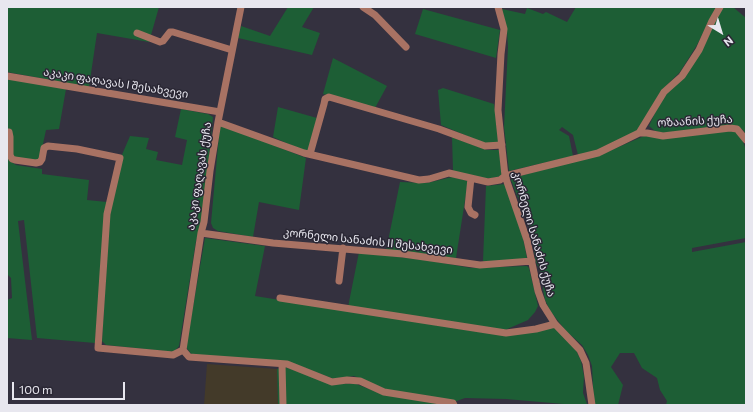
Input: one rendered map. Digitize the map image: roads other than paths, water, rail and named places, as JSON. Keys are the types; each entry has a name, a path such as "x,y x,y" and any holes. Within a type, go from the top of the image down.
{"street":[{"name":"აკაკი ფაღავას ქუჩა","path":"183,350 204,222 218,122 240,7"},
{"path":"363,7 375,15 406,47"},
{"name":"კორნელი სანაძის ქუჩა","path":"498,7 504,29 498,110 506,176 527,240 538,291 543,305 555,324 580,350 586,363 592,405"},
{"path":"218,122 310,154 419,180 429,179 449,173 488,182 500,180 506,176 598,153 639,133 664,92 682,76 699,50 720,7"},
{"path":"137,33 160,42 163,41 170,32 173,32 232,50"},
{"name":"აკაკი ფაღავას I შესახვევი","path":"7,76 220,112"},
{"path":"310,154 325,98 329,97 439,129 485,146 502,145"},
{"name":"ოზაანის ქუჩა","path":"639,133 663,136 730,128 737,129 746,140"},
{"path":"7,132 10,137 10,156 15,160 36,163 40,162 44,148 48,146 78,149 120,158 107,214 98,348 173,355 183,350 189,357 287,364 332,382 347,380 360,381 384,392 452,403 454,405"},
{"path":"472,178 468,207 471,213 475,215"},
{"name":"კორნელი სანაძის II შესახვევი","path":"201,233 273,243 403,254 480,265 532,261"},
{"path":"339,281 343,248"},
{"path":"280,298 506,333 536,329 555,324"},
{"path":"282,364 283,405"}]}
